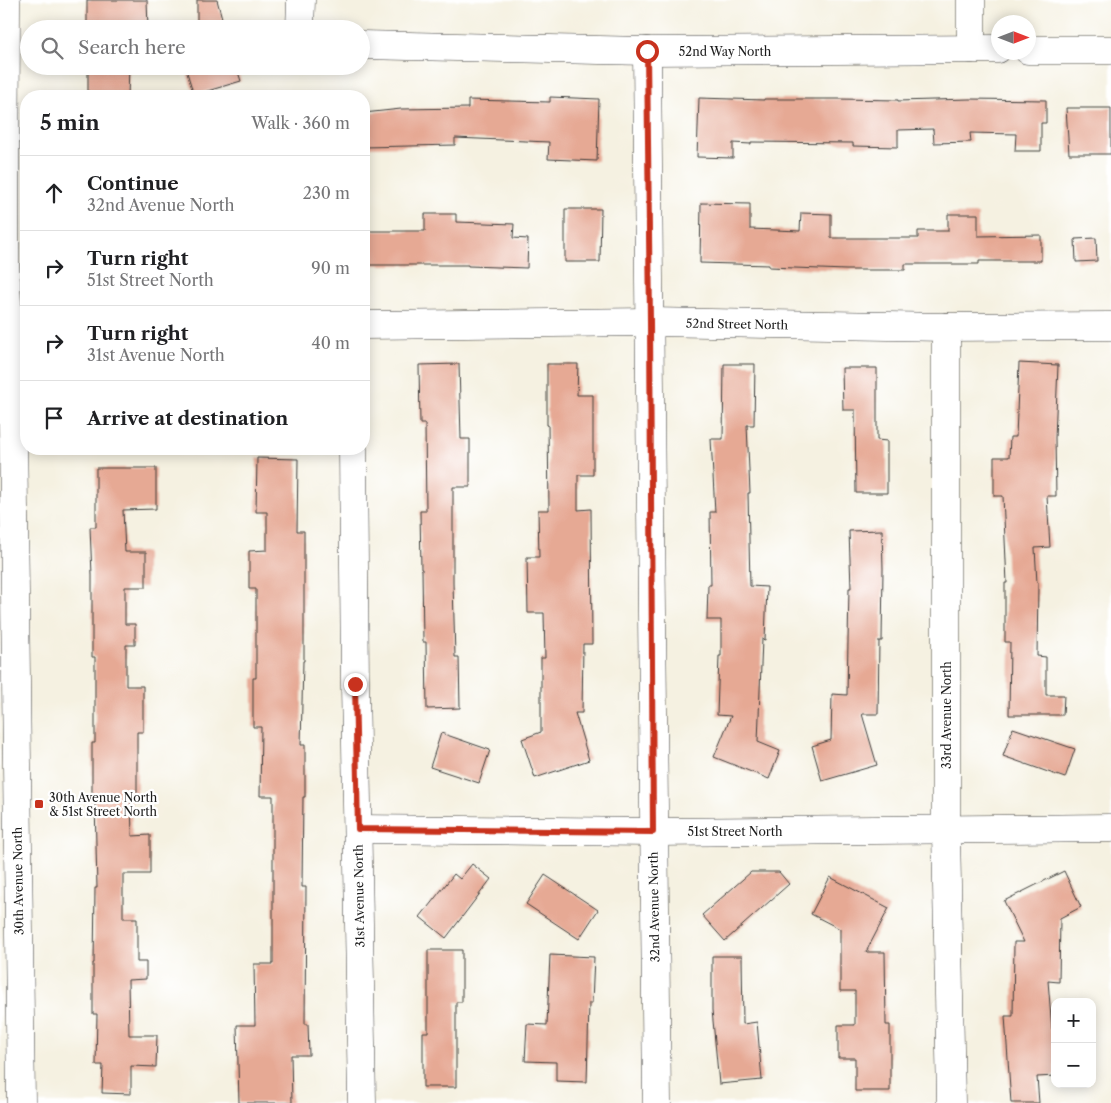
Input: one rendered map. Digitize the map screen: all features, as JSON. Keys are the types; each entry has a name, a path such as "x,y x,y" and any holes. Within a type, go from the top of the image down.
{"street":[{"name":"30th Avenue North","path":"6,0 5,261 11,324 13,425 9,825 20,1103"},
{"path":"300,20 301,0"},
{"path":"971,0 971,49"},
{"name":"52nd Way North","path":"370,45 647,51 991,50"},
{"path":"1036,50 1111,50"},
{"name":"32nd Avenue North","path":"647,51 657,1103"},
{"name":"52nd Street North","path":"370,325 650,322 946,327 1111,326"},
{"name":"33rd Avenue North","path":"946,327 946,830 952,1103"},
{"name":"31st Avenue North","path":"353,455 362,1103"},
{"name":"51st Street North","path":"358,829 653,832 1111,828"}],"building":[{"path":"87,0 147,0 148,20 87,20"},
{"path":"197,0 217,0 223,20 197,20"},
{"path":"88,75 129,75 128,90 88,90"},
{"path":"188,75 239,75 241,81 211,90 192,90"},
{"path":"550,97 599,99 597,161 548,159 549,142 455,138 455,145 370,147 370,112 401,109 468,108 468,100 550,102"},
{"path":"699,98 898,101 969,99 1046,100 1046,123 1041,123 1041,151 1015,151 1016,134 970,133 971,142 934,143 933,129 898,130 898,147 853,146 853,143 751,142 751,144 733,143 733,158 697,157"},
{"path":"1066,108 1111,108 1111,154 1069,154"},
{"path":"701,203 750,204 750,229 800,231 801,213 831,214 831,238 918,238 918,231 948,231 948,214 978,214 978,236 1041,235 1041,261 979,261 979,264 905,264 905,270 846,270 700,263"},
{"path":"565,209 601,209 600,262 565,262"},
{"path":"425,214 456,214 456,222 514,224 513,238 528,239 527,268 468,265 370,265 370,231 425,231"},
{"path":"1096,238 1097,261 1076,262 1075,239"},
{"path":"1019,363 1058,365 1055,438 1056,496 1047,496 1050,547 1035,548 1038,583 1037,656 1046,657 1046,695 1064,695 1063,715 1009,715 1010,642 1005,642 1005,583 1007,583 1003,496 994,496 994,457 1009,457 1010,437 1016,437"},
{"path":"459,364 461,439 470,439 470,487 453,487 455,657 459,657 460,708 427,709 426,642 423,642 420,511 426,511 425,424 420,424 419,365"},
{"path":"547,364 578,364 577,395 593,395 593,475 578,475 578,510 591,509 592,644 583,644 582,713 575,713 589,760 535,778 522,739 541,732 541,658 545,658 544,613 528,613 527,557 539,557 538,510 549,510"},
{"path":"724,364 755,364 754,425 747,425 750,493 748,493 750,586 767,587 765,640 762,639 758,742 780,751 769,779 714,757 731,716 717,715 719,656 721,656 721,620 707,620 708,585 711,585 710,512 715,512 711,439 723,439"},
{"path":"842,368 877,368 877,440 887,441 887,493 856,493 855,410 843,410"},
{"path":"257,458 298,459 297,531 304,531 304,661 301,745 305,745 305,797 303,797 302,887 306,887 305,1024 308,1024 309,1055 291,1055 292,1103 239,1103 237,1025 255,1025 254,964 273,964 273,796 260,796 261,727 253,727 253,678 256,678 256,589 249,589 249,551 267,550 267,512 256,512"},
{"path":"96,468 156,468 156,509 123,510 125,552 146,552 146,587 125,587 125,624 135,624 135,645 126,645 126,686 143,686 143,732 137,732 137,801 131,801 132,836 150,835 150,874 123,874 123,918 137,918 137,962 146,962 146,979 128,980 129,1035 157,1035 156,1067 131,1066 131,1094 102,1093 103,1065 96,1065 97,1014 93,1014 95,888 97,888 95,801 92,801 92,743 95,743 95,657 92,657 90,527 96,527"},
{"path":"882,530 882,641 879,641 878,714 862,714 877,765 822,781 812,746 831,740 832,694 847,695 849,588 851,588 849,531"},
{"path":"1013,728 1075,749 1065,778 1003,756"},
{"path":"441,733 490,750 479,783 430,767"},
{"path":"472,864 491,879 446,938 420,917 454,874 460,879"},
{"path":"1064,871 1081,907 1060,918 1059,982 1048,981 1051,1017 1051,1076 1037,1077 1039,1103 1011,1103 1005,1016 1013,1016 1014,942 1024,942 1004,901"},
{"path":"751,872 779,872 789,884 725,941 702,915"},
{"path":"545,875 598,910 579,939 526,904"},
{"path":"830,877 889,908 866,952 885,952 886,1025 890,1025 890,1091 855,1091 855,1058 838,1058 838,1025 855,1025 855,991 840,991 840,929 811,914"},
{"path":"428,950 462,950 462,1002 456,1002 456,1087 423,1087 423,1032 428,1032"},
{"path":"550,955 594,957 592,1003 589,1003 587,1082 556,1081 556,1062 525,1061 527,1024 547,1025"},
{"path":"712,956 742,956 743,1024 757,1022 762,1080 719,1084 712,1010"}],"place":[{"name":"30th Avenue North & 51st Street North","path":"39,804"}],"route":[{"path":"355,684 358,829 653,832 647,51"}]}
